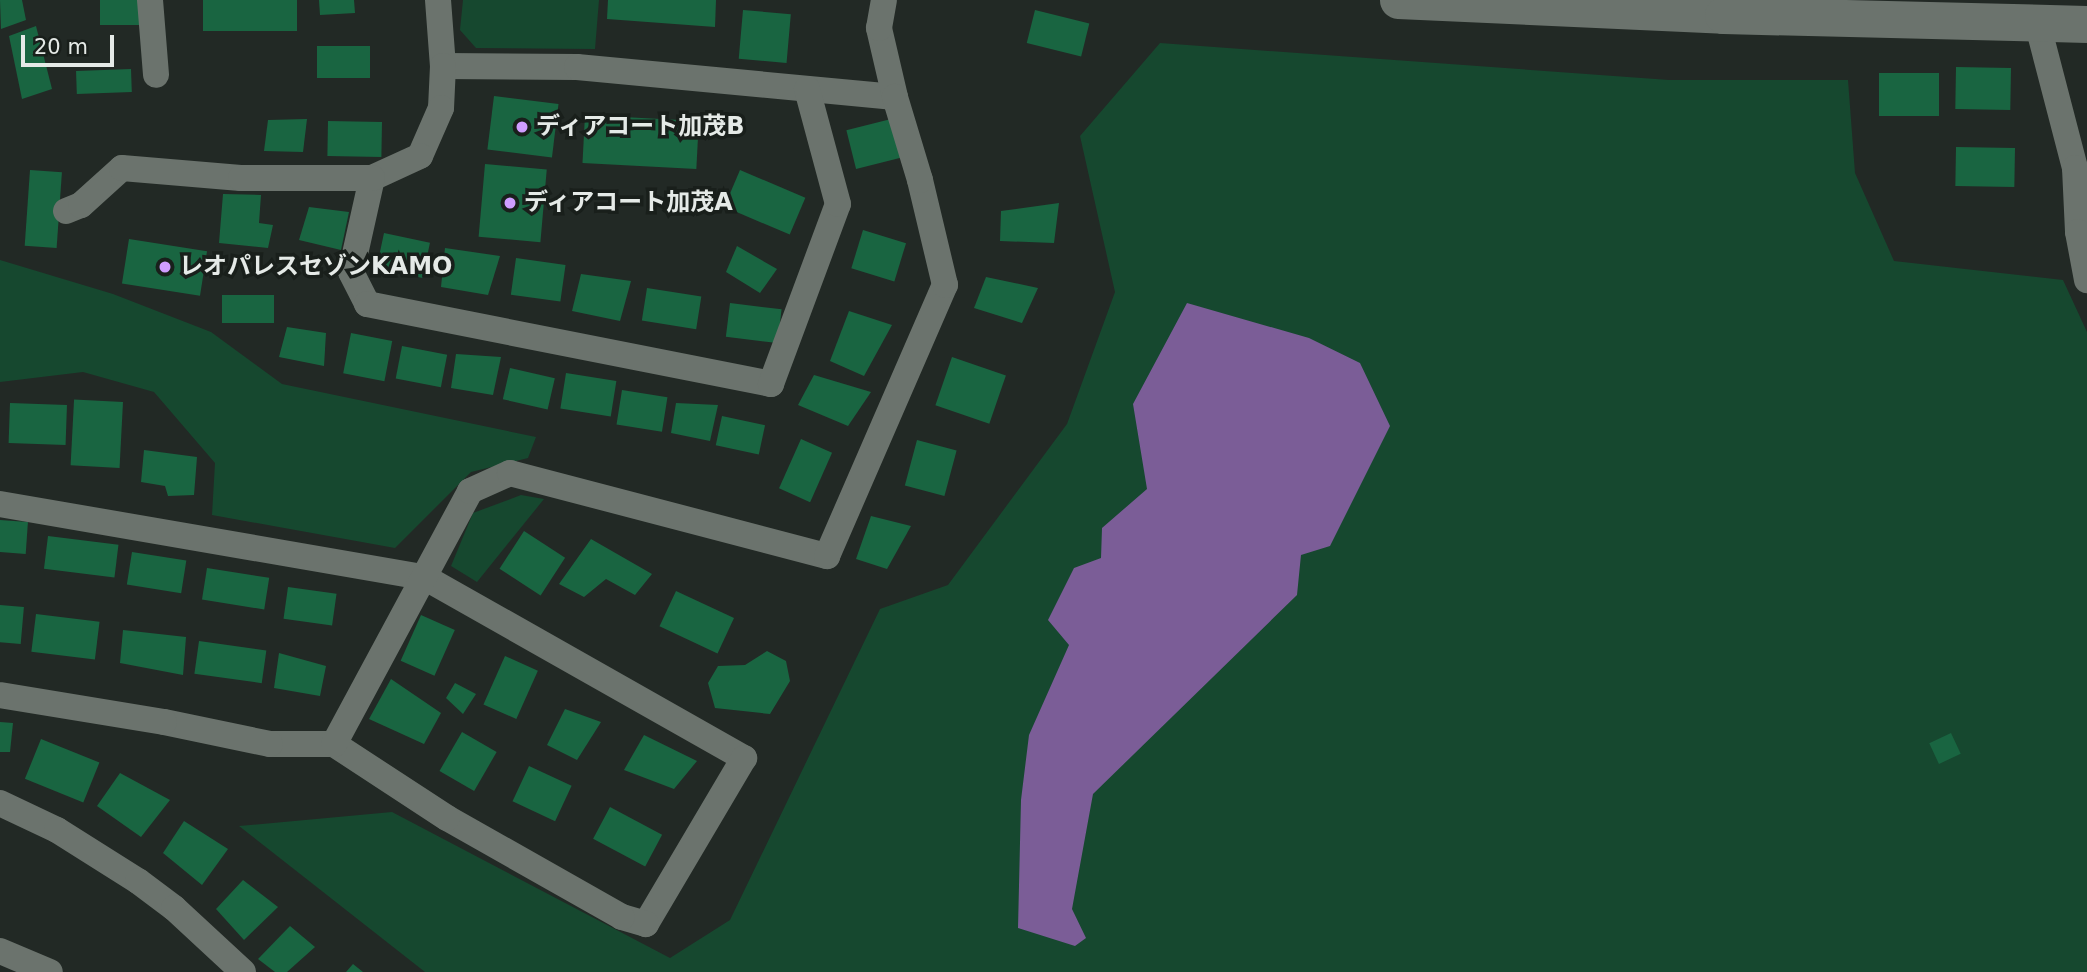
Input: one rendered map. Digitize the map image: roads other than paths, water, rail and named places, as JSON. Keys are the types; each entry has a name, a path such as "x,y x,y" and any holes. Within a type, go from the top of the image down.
{"street":[{"path":"150,0 156,75"},
{"path":"66,211 81,205 122,168 241,178 372,178 419,156 441,108 443,66 438,0"},
{"path":"334,744 470,491 510,473 827,556 945,285 879,28 884,0"},
{"path":"1398,0 1723,15 2087,24"},
{"path":"2037,22 2081,168 2078,232 2087,280"},
{"path":"443,66 577,67 895,97"},
{"path":"372,178 351,272 367,304 771,384 838,204 807,89"},
{"path":"0,504 424,577 744,758 646,924 622,918 447,818 334,744 270,744 164,722 0,695"},
{"path":"0,803 57,830 138,881 174,908 243,972"},
{"path":"0,951 50,972"}],"place":[{"name":"ディアコート加茂B","path":"522,127"},
{"name":"ディアコート加茂A","path":"510,203"},
{"name":"レオパレスセゾンKAMO","path":"165,267"}]}
